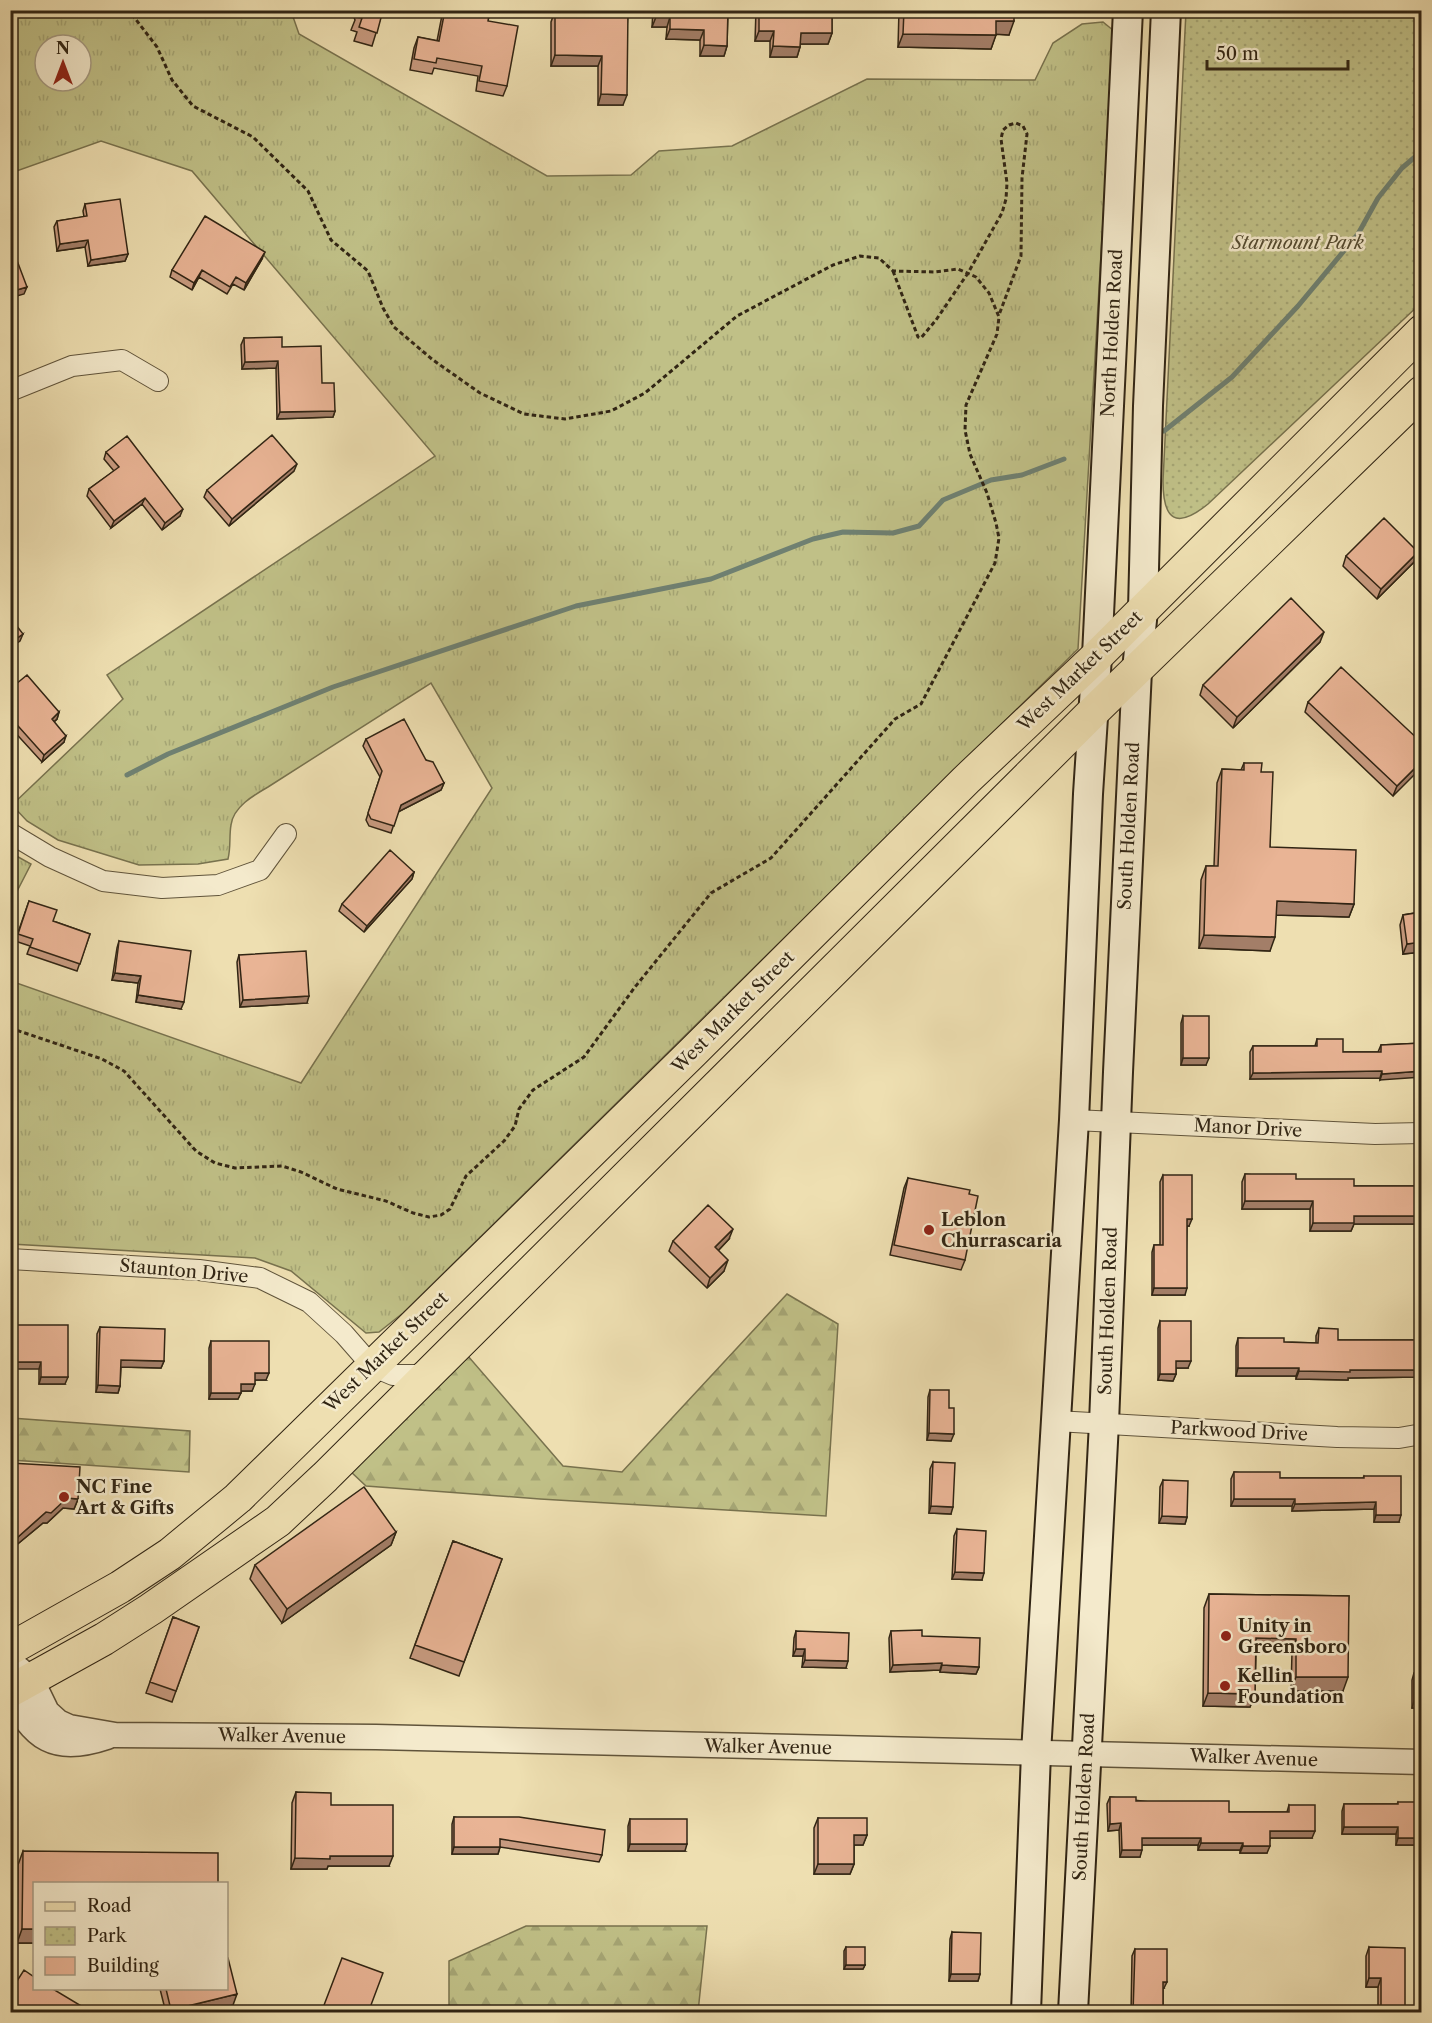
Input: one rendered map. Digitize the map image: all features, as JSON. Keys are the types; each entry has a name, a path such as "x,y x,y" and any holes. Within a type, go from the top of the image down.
{"main road":[{"name":"North Holden Road","path":"1097,656 1128,10"},
{"path":"1143,610 1148,406 1166,10"},
{"name":"West Market Street","path":"10,1649 120,1587 170,1554 238,1498 693,1052 966,780 1097,656 1422,331"},
{"path":"16,1681 104,1639 278,1521 325,1477 1092,712 1422,392"},
{"name":"South Holden Road","path":"1073,2013 1104,1423 1137,670 1143,610"},
{"path":"1026,2013 1036,1753 1074,1120 1092,712 1097,656"}],"street":[{"path":"10,391 72,366 122,360 158,381"},
{"path":"10,833 50,857 103,881 162,888 218,885 261,870 286,834"},
{"name":"Manor Drive","path":"1074,1120 1375,1134 1422,1133"},
{"name":"Staunton Drive","path":"10,1259 199,1270 260,1278 309,1302 344,1334 372,1366"},
{"path":"372,1366 393,1375 416,1375 431,1370"},
{"name":"Parkwood Drive","path":"1056,1421 1337,1437 1399,1438 1422,1434"},
{"name":"Walker Avenue","path":"16,1681 58,1722 69,1727 115,1735 376,1737 1422,1762"}],"path":[{"path":"10,1028 102,1059 124,1071 196,1152 215,1163 235,1168 282,1166 337,1189 386,1201 413,1213 429,1217 441,1215 450,1209 466,1176 504,1141 514,1126 519,1109 533,1090 584,1057 635,987 711,893 771,858 895,719 921,704 995,563 999,538 987,493 970,454 965,430 966,405 997,334 999,317 1021,256 1020,206 1027,134 1023,126 1016,123 1009,124 1003,129 1001,140 1007,183 1002,213 968,273 921,338 918,337 893,271 879,258 860,256 833,265 737,316 645,393 611,411 565,419 524,414 480,393 433,360 394,327 382,308 368,272 331,240 308,191 253,137 193,106 172,80 157,46 134,17 125,10"},
{"path":"893,271 935,272 958,269 968,273 976,277 989,293 999,317"}],"green space":[{"path":"11,11 291,11 299,34 547,176 631,175 659,151 732,146 867,79 1035,80 1053,43 1082,24 1103,22 1114,31 1078,649 403,1313 379,1332 366,1333 291,1271 255,1258 11,1244 11,981 301,1083 492,788 431,683 245,802 236,813 230,829 228,859 198,864 139,865 58,840 27,821 12,805 123,699 107,675 435,456 192,171 101,141 11,173"},
{"name":"Starmount Park","path":"1186,11 1421,11 1422,302 1208,504 1187,517 1180,518 1174,517 1169,512 1163,481"},
{"path":"11,853 31,864 11,903"},
{"path":"787,1294 838,1324 826,1516 366,1486 349,1470 468,1356 563,1466 622,1472"},
{"path":"11,1418 190,1431 189,1472 11,1460"},
{"path":"526,1926 707,1926 698,2012 449,2012 449,1961"}],"building":[{"path":"359,10 383,10 377,33 359,27 362,18 356,17"},
{"path":"445,10 490,10 488,21 518,26 507,86 479,81 482,66 437,58 436,63 414,59 418,37 439,41"},
{"path":"567,10 628,10 627,95 601,94 602,56 555,55 555,11 567,12"},
{"path":"656,10 728,10 727,46 704,45 704,30 670,29 670,17 656,17"},
{"path":"759,10 832,10 832,33 801,33 800,47 773,46 774,31 759,31"},
{"path":"904,10 1014,10 1014,21 996,21 996,35 903,34"},
{"path":"120,199 128,254 91,260 88,240 60,244 57,221 87,216 85,204"},
{"path":"205,216 265,252 246,283 236,277 230,287 202,270 194,283 172,270"},
{"path":"10,242 27,287 10,292"},
{"path":"282,337 282,347 321,346 322,383 334,383 335,411 280,412 278,361 245,362 244,338"},
{"path":"272,435 297,464 232,519 207,490"},
{"path":"127,436 183,509 165,523 145,498 114,521 89,489 119,467 106,452"},
{"path":"1384,518 1418,552 1381,589 1346,556"},
{"path":"1291,598 1324,632 1237,717 1203,685"},
{"path":"10,617 23,634 10,643"},
{"path":"1341,667 1422,743 1422,761 1397,786 1308,702"},
{"path":"27,675 59,712 52,719 66,736 44,755 10,717 10,689"},
{"path":"404,719 426,760 433,762 444,783 401,805 394,826 371,819 368,813 382,771 366,739"},
{"path":"1244,763 1262,763 1261,772 1273,772 1270,847 1356,850 1354,904 1277,901 1275,937 1204,935 1206,866 1218,866 1222,769 1244,770"},
{"path":"390,850 414,872 367,926 342,904"},
{"path":"29,901 57,910 53,921 90,934 80,964 30,947 33,939 18,934"},
{"path":"1422,912 1422,942 1407,944 1403,915"},
{"path":"119,941 191,951 184,1002 138,995 141,976 115,973"},
{"path":"306,951 309,996 243,1000 239,955"},
{"path":"1183,1016 1209,1016 1209,1058 1183,1058"},
{"path":"1317,1039 1343,1039 1343,1052 1381,1052 1381,1045 1422,1043 1422,1071 1382,1074 1382,1071 1253,1073 1253,1046 1317,1046"},
{"path":"1245,1174 1296,1174 1296,1179 1354,1179 1354,1186 1422,1186 1422,1216 1354,1216 1354,1223 1313,1223 1313,1201 1245,1201"},
{"path":"1163,1175 1192,1175 1192,1219 1187,1219 1187,1288 1154,1288 1154,1245 1163,1245"},
{"path":"908,1178 970,1190 969,1194 978,1196 965,1260 894,1245"},
{"path":"708,1205 733,1229 715,1247 728,1260 710,1278 673,1241"},
{"path":"1160,1321 1191,1321 1191,1361 1176,1361 1176,1374 1160,1374"},
{"path":"10,1325 68,1325 68,1377 41,1377 41,1362 10,1362"},
{"path":"100,1327 165,1329 164,1361 121,1360 120,1386 98,1385"},
{"path":"1319,1328 1338,1329 1338,1340 1422,1340 1422,1370 1350,1370 1350,1372 1299,1371 1299,1368 1238,1368 1238,1338 1284,1338 1284,1342 1318,1343"},
{"path":"211,1341 269,1341 269,1373 255,1373 255,1384 241,1384 241,1393 211,1393"},
{"path":"930,1390 949,1390 949,1408 954,1408 954,1434 929,1433"},
{"path":"933,1462 955,1463 953,1507 931,1506"},
{"path":"10,1463 80,1467 78,1499 67,1498 51,1513 46,1512 18,1537 10,1528"},
{"path":"1234,1472 1280,1472 1280,1478 1401,1476 1401,1515 1376,1515 1376,1502 1295,1504 1295,1499 1234,1499"},
{"path":"1163,1480 1188,1481 1187,1517 1162,1516"},
{"path":"364,1487 396,1532 287,1609 255,1565"},
{"path":"957,1529 986,1531 984,1573 955,1572"},
{"path":"453,1541 502,1559 464,1662 415,1645"},
{"path":"1209,1594 1349,1596 1348,1677 1296,1677 1296,1639 1256,1638 1255,1694 1208,1693"},
{"path":"173,1617 199,1627 176,1691 150,1682"},
{"path":"922,1630 922,1636 980,1638 979,1667 942,1665 942,1663 893,1665 891,1631"},
{"path":"796,1631 849,1633 848,1661 805,1660 805,1649 796,1649"},
{"path":"1414,1673 1422,1673 1422,1701 1414,1701"},
{"path":"296,1792 331,1793 331,1805 393,1805 393,1856 295,1858"},
{"path":"1110,1797 1136,1797 1136,1801 1229,1801 1229,1812 1289,1812 1289,1805 1315,1805 1315,1831 1270,1831 1270,1846 1243,1846 1243,1843 1201,1843 1201,1838 1142,1838 1142,1850 1122,1850 1121,1823 1110,1824"},
{"path":"1398,1802 1422,1802 1422,1838 1398,1838 1398,1827 1344,1827 1344,1804 1398,1804"},
{"path":"454,1817 519,1817 605,1830 602,1855 500,1839 500,1847 454,1847"},
{"path":"818,1818 867,1818 867,1835 854,1835 854,1864 818,1864"},
{"path":"630,1819 687,1819 687,1844 630,1844"},
{"path":"23,1851 218,1853 218,1882 33,1882 33,1929 22,1929"},
{"path":"952,1932 981,1933 980,1974 951,1974"},
{"path":"846,1947 865,1947 865,1965 846,1965"},
{"path":"1369,1947 1405,1948 1405,2013 1381,2013 1381,1978 1369,1978"},
{"path":"1135,1949 1167,1949 1167,1982 1163,1982 1163,2013 1133,2013"},
{"path":"228,1958 237,1994 171,2010 166,1990 228,1990"},
{"path":"342,1958 383,1973 368,2013 321,2013"},
{"path":"24,1970 33,1976 33,1990 55,1990 93,2013 10,2013 10,1992"}],"waterway":[{"path":"1164,431 1232,377 1298,306 1358,234 1378,198 1402,168 1422,151"},
{"path":"127,775 168,754 333,687 576,606 711,579 813,539 843,532 893,533 919,526 943,500 991,480 1022,475 1064,459"}],"place":[{"name":"Leblon Churrascaria","path":"929,1230"},
{"name":"NC Fine Art & Gifts","path":"64,1497"},
{"name":"Unity in Greensboro","path":"1226,1636"},
{"name":"Kellin Foundation","path":"1225,1686"}]}
